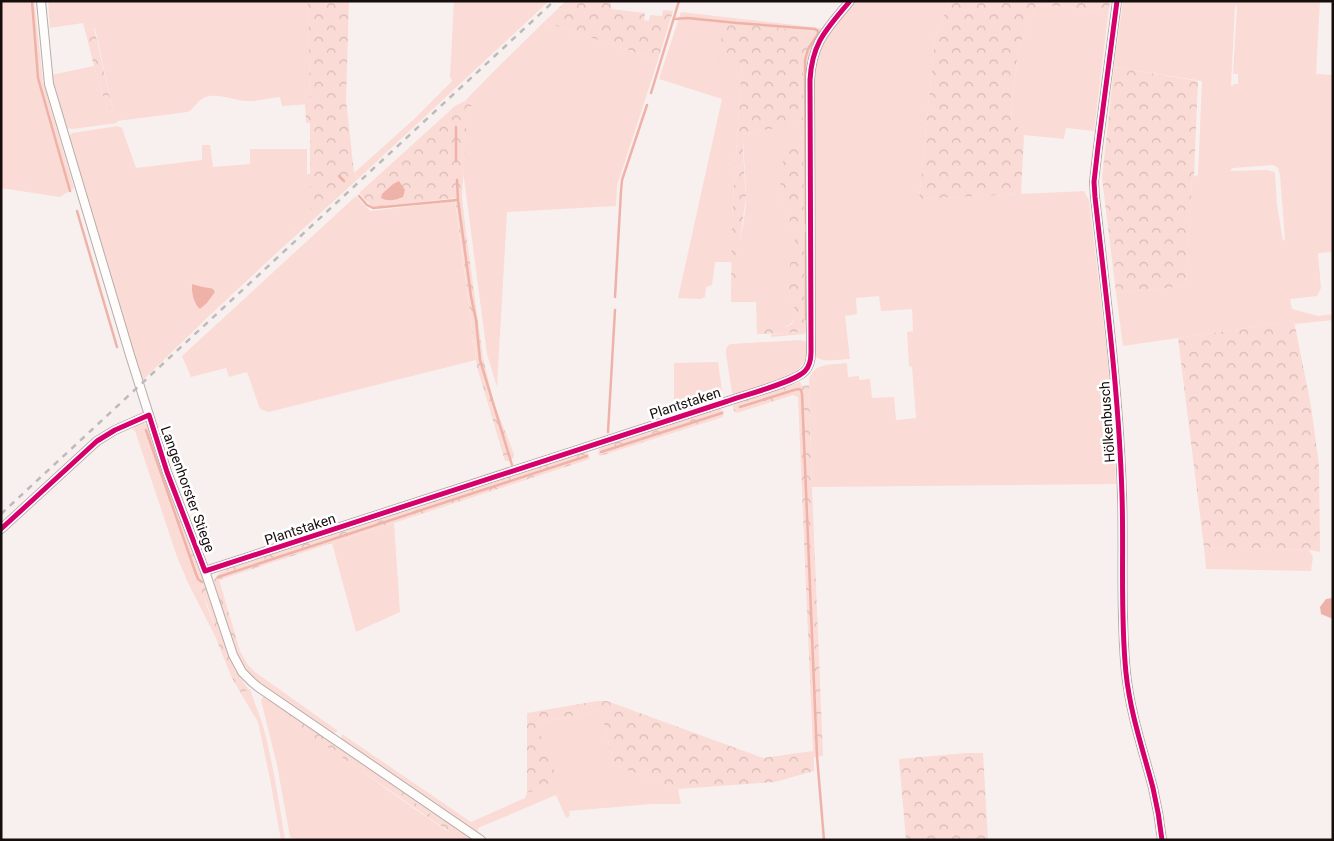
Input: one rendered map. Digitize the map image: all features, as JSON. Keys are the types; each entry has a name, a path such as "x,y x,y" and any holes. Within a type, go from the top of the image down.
{"street":[{"name":"Langenhorster Stiege","path":"41,1 49,84 120,325 167,472 205,572 232,655 242,672 252,682 481,840"},
{"name":"Plantstaken","path":"205,572 728,401 795,378 806,370 811,352 811,64 816,46 850,1"},
{"name":"Hölkenbusch","path":"1117,1 1094,190 1112,349 1118,424 1122,495 1123,619 1126,673 1133,711 1153,788 1162,840"},
{"path":"1,530 97,441 115,430 150,415"}],"green space":[{"path":"1,1 34,1 43,81 74,188 60,197 1,188"},
{"path":"48,1 308,1 310,104 282,106 280,97 249,101 211,96 201,100 188,112 73,129 65,128 53,90 51,75 94,66 108,112 113,111 95,28 85,30 83,23 50,28"},
{"path":"308,1 349,1 346,100 354,173 359,178 282,248 276,241 310,210 310,123 306,123 305,104 310,103"},
{"path":"454,1 549,1 359,178 354,173 412,121 452,81 450,77"},
{"path":"566,1 611,1 611,9 645,13 644,20 649,21 650,15 662,16 663,10 673,11 658,60 544,22"},
{"path":"854,1 950,1 935,38 919,199 1084,191 1089,200 1107,353 1116,484 812,487 809,381 814,370 818,367 847,363 848,377 859,376 859,380 870,379 872,398 894,397 896,420 916,418 912,367 909,366 907,332 913,331 912,309 881,311 879,296 856,298 857,314 845,316 850,359 822,360 815,356 814,64 824,39"},
{"path":"950,1 1110,1 1108,16 1071,7 1036,5 1018,49 1011,119 1024,135 1021,194 919,199 935,38"},
{"path":"1123,1 1320,1 1316,74 1333,75 1333,252 1318,253 1321,288 1317,296 1290,299 1292,309 1318,316 1333,314 1333,320 1295,324 1294,321 1123,346 1116,293 1186,286 1192,177 1198,175 1202,81 1114,67","holes":["1235,5 1237,7 1233,74 1238,74 1238,84 1233,84 1233,86 1231,85","1273,165 1278,168 1280,176 1285,239 1283,241 1277,205 1275,173 1267,170 1231,171 1234,168"]},
{"path":"1036,5 1071,7 1108,16 1094,131 1066,128 1064,139 1024,135 1011,120 1018,49"},
{"path":"681,12 821,28 822,30 812,53 808,328 804,334 771,337 771,334 804,332 787,282 796,314 794,319 784,328 765,329 762,334 757,334 756,302 731,302 731,288 736,277 737,258 746,204 743,134 770,129 788,129 794,123 803,120 803,60 807,48 742,63 732,219 732,262 715,262 712,285 706,287 705,297 701,299 678,298 722,99 659,79","holes":["780,173 803,226 792,228 783,202"]},
{"path":"544,22 658,60 617,186 616,206 507,212 497,387 487,354 463,171 467,113 472,105 465,101"},
{"path":"725,23 816,32 803,60 803,120 793,124 788,129 770,129 743,134 746,197 737,261 737,279 731,288 732,219 742,63 717,59"},
{"path":"94,28 113,111 108,112 85,30"},
{"path":"1114,67 1198,81 1194,176 1192,177 1186,286 1116,293 1102,178"},
{"path":"465,101 472,105 467,113 462,196 464,217 483,358 494,403 514,454 510,461 505,461 477,367 455,198 372,207 359,193 455,106"},
{"path":"118,126 122,128 136,168 202,160 202,145 210,145 213,167 250,164 250,149 307,149 307,174 310,174 310,210 277,241 282,248 143,380 131,347 68,137 72,133","holes":["193,284 210,288 215,292 200,309 195,301 191,286"]},
{"path":"803,147 804,226 792,228 783,202 779,173 787,150"},
{"path":"356,196 370,211 455,201 476,360 269,412 260,409 247,372 229,377 226,368 191,377 182,356"},
{"path":"804,233 804,332 762,334 765,329 787,327 792,324 796,314 787,282 795,238 798,234"},
{"path":"1294,321 1311,406 1319,465 1320,552 1309,550 1204,547 1178,338"},
{"path":"801,340 806,342 806,354 803,364 795,372 774,383 741,393 732,393 726,354 726,348 730,344"},
{"path":"718,362 722,390 718,400 674,413 674,363"},
{"path":"800,382 802,386 809,385 823,756 814,757 814,771 775,782 678,789 614,765 601,710 536,723 557,779 552,780 543,788 527,793 527,713 597,701 607,701 763,758 813,751 798,397 793,395 737,413 734,411 733,406 739,402"},
{"path":"718,408 724,411 723,417 600,456 598,454 599,449 603,445"},
{"path":"143,423 149,425 157,451 154,451 154,453 163,480 166,479 168,485 165,487 198,578 202,580 203,578 205,584 201,586 212,617 215,636 188,583 176,554 135,431 132,430 136,425"},
{"path":"584,452 588,453 590,459 219,580 240,651 235,653 215,586 214,580 219,573 235,566"},
{"path":"166,485 168,485 203,577 202,580 198,578"},
{"path":"394,523 400,612 356,632 332,543"},
{"path":"1204,547 1309,550 1313,557 1311,571 1206,569"},
{"path":"205,584 232,663 249,690 240,692 231,676 215,636 212,618 200,588"},
{"path":"240,651 248,665 255,672 338,731 333,734 259,685 242,668 235,653"},
{"path":"250,689 267,740 285,840 281,840 258,722 240,692"},
{"path":"263,697 266,697 477,840 296,840 290,837 277,765 261,700","holes":["264,699 270,700 408,796 421,808 445,824 450,833 389,791"]},
{"path":"264,699 270,700 408,796 421,808 454,830 453,833 261,701"},
{"path":"601,710 614,765 678,789 681,804 652,804 569,811 570,816 566,818 556,795 478,828 478,831 487,840 485,840 341,740 342,734 471,822 525,798 527,793 543,788 536,723"},
{"path":"983,753 988,840 906,840 899,759"}],"shaded area":[{"path":"399,181 405,190 403,197 392,200 381,198 382,194"},
{"path":"192,284 213,289 215,292 200,309 193,298"},
{"path":"1333,598 1333,619 1321,614 1320,607 1326,599"}],"waterway":[{"path":"32,1 38,78 70,191"},
{"path":"651,93 679,1"},
{"path":"675,19 687,18 815,29 818,31 808,49 805,60 806,223"},
{"path":"615,297 622,180 647,105"},
{"path":"456,127 456,161"},
{"path":"339,176 344,181"},
{"path":"457,180 458,200 480,360 512,465"},
{"path":"359,196 367,205 373,208 457,200"},
{"path":"77,211 117,347"},
{"path":"806,233 806,319"},
{"path":"608,432 615,310"},
{"path":"740,407 794,390 799,389 802,394 817,756 824,840"},
{"path":"601,452 722,413"},
{"path":"146,430 196,574 202,582"},
{"path":"218,577 587,456"}],"railway":[{"path":"1,514 554,1"}],"cycle path":[{"path":"1,529 97,441 115,430 149,415 167,472 205,571 769,388 800,375 808,367 811,355 811,67 817,46 822,37 850,1"},
{"path":"1117,1 1094,182 1118,420 1122,495 1123,629 1126,673 1134,717 1154,794 1162,840"}]}
